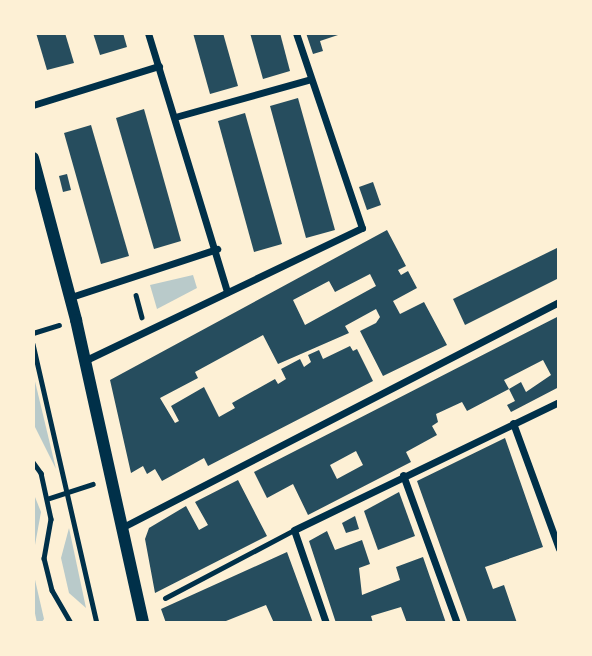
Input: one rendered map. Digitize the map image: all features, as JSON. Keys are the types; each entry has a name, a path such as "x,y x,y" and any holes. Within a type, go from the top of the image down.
{"street":[{"path":"149,33 217,249 227,292"},
{"path":"86,360 362,228 296,33"},
{"path":"33,105 159,66"},
{"path":"175,117 311,79"},
{"path":"33,158 86,360 143,623"},
{"path":"71,297 217,249"},
{"path":"121,528 559,302"},
{"path":"326,623 294,530 403,475 559,402"},
{"path":"513,423 559,549"},
{"path":"403,475 457,623"}],"lane":[{"path":"165,598 294,530"}],"path":[{"path":"131,277 146,330"},
{"path":"33,344 97,623"},
{"path":"33,462 47,499 51,519 44,558 51,590 71,623"},
{"path":"47,499 111,478"}],"shaded area":[{"path":"193,275 197,288 157,309 150,285"},
{"path":"33,373 56,469 33,423"},
{"path":"33,492 41,512 33,556"},
{"path":"69,528 86,608 69,593 61,558"},
{"path":"33,571 44,619 41,623 37,623 33,604"}],"building":[{"path":"36,33 65,33 74,63 47,70"},
{"path":"93,33 123,33 127,47 100,55"},
{"path":"193,33 223,33 238,86 210,94"},
{"path":"250,33 280,33 290,71 263,79"},
{"path":"306,33 341,34 320,41 323,51 313,54"},
{"path":"298,98 335,230 306,238 270,106"},
{"path":"144,109 181,241 154,249 116,118"},
{"path":"245,113 282,244 254,252 218,121"},
{"path":"91,125 129,256 101,264 64,133"},
{"path":"67,174 71,190 63,192 59,176"},
{"path":"373,182 381,205 367,210 359,187"},
{"path":"387,230 406,266 398,270 401,275 408,271 417,288 393,301 400,314 424,302 447,345 383,376 360,331 376,323 380,317 376,309 345,326 349,333 278,364 263,335 195,372 198,378 160,398 175,423 179,421 171,406 204,387 219,417 235,408 232,403 275,379 278,384 286,379 281,369 300,359 304,367 311,362 308,355 319,350 323,359 350,346 353,351 357,349 373,381 208,466 204,458 162,481 155,469 147,474 143,466 131,473 110,380","holes":["370,274 376,286 305,325 293,300 329,281 335,292"]},
{"path":"559,247 559,278 465,325 453,299"},
{"path":"559,316 559,387 511,412 507,405 515,401 509,389 467,411 462,402 436,414 438,422 432,426 437,435 406,452 411,462 308,515 293,484 267,498 254,472","holes":["543,360 551,375 526,392 521,382 509,389 504,380","356,451 363,465 337,479 330,465"]},
{"path":"505,438 543,547 485,567 493,589 504,585 517,623 468,623 417,481"},
{"path":"238,480 267,536 155,593 145,539 149,528 186,506 199,530 208,525 195,502"},
{"path":"399,492 415,536 378,550 364,511"},
{"path":"355,516 359,529 346,533 342,523"},
{"path":"327,531 335,550 362,540 370,564 359,568 362,595 400,580 396,567 423,557 446,623 407,623 401,607 371,616 373,623 336,623 309,541"},
{"path":"287,552 313,623 274,623 266,605 221,623 166,623 161,609"}]}
